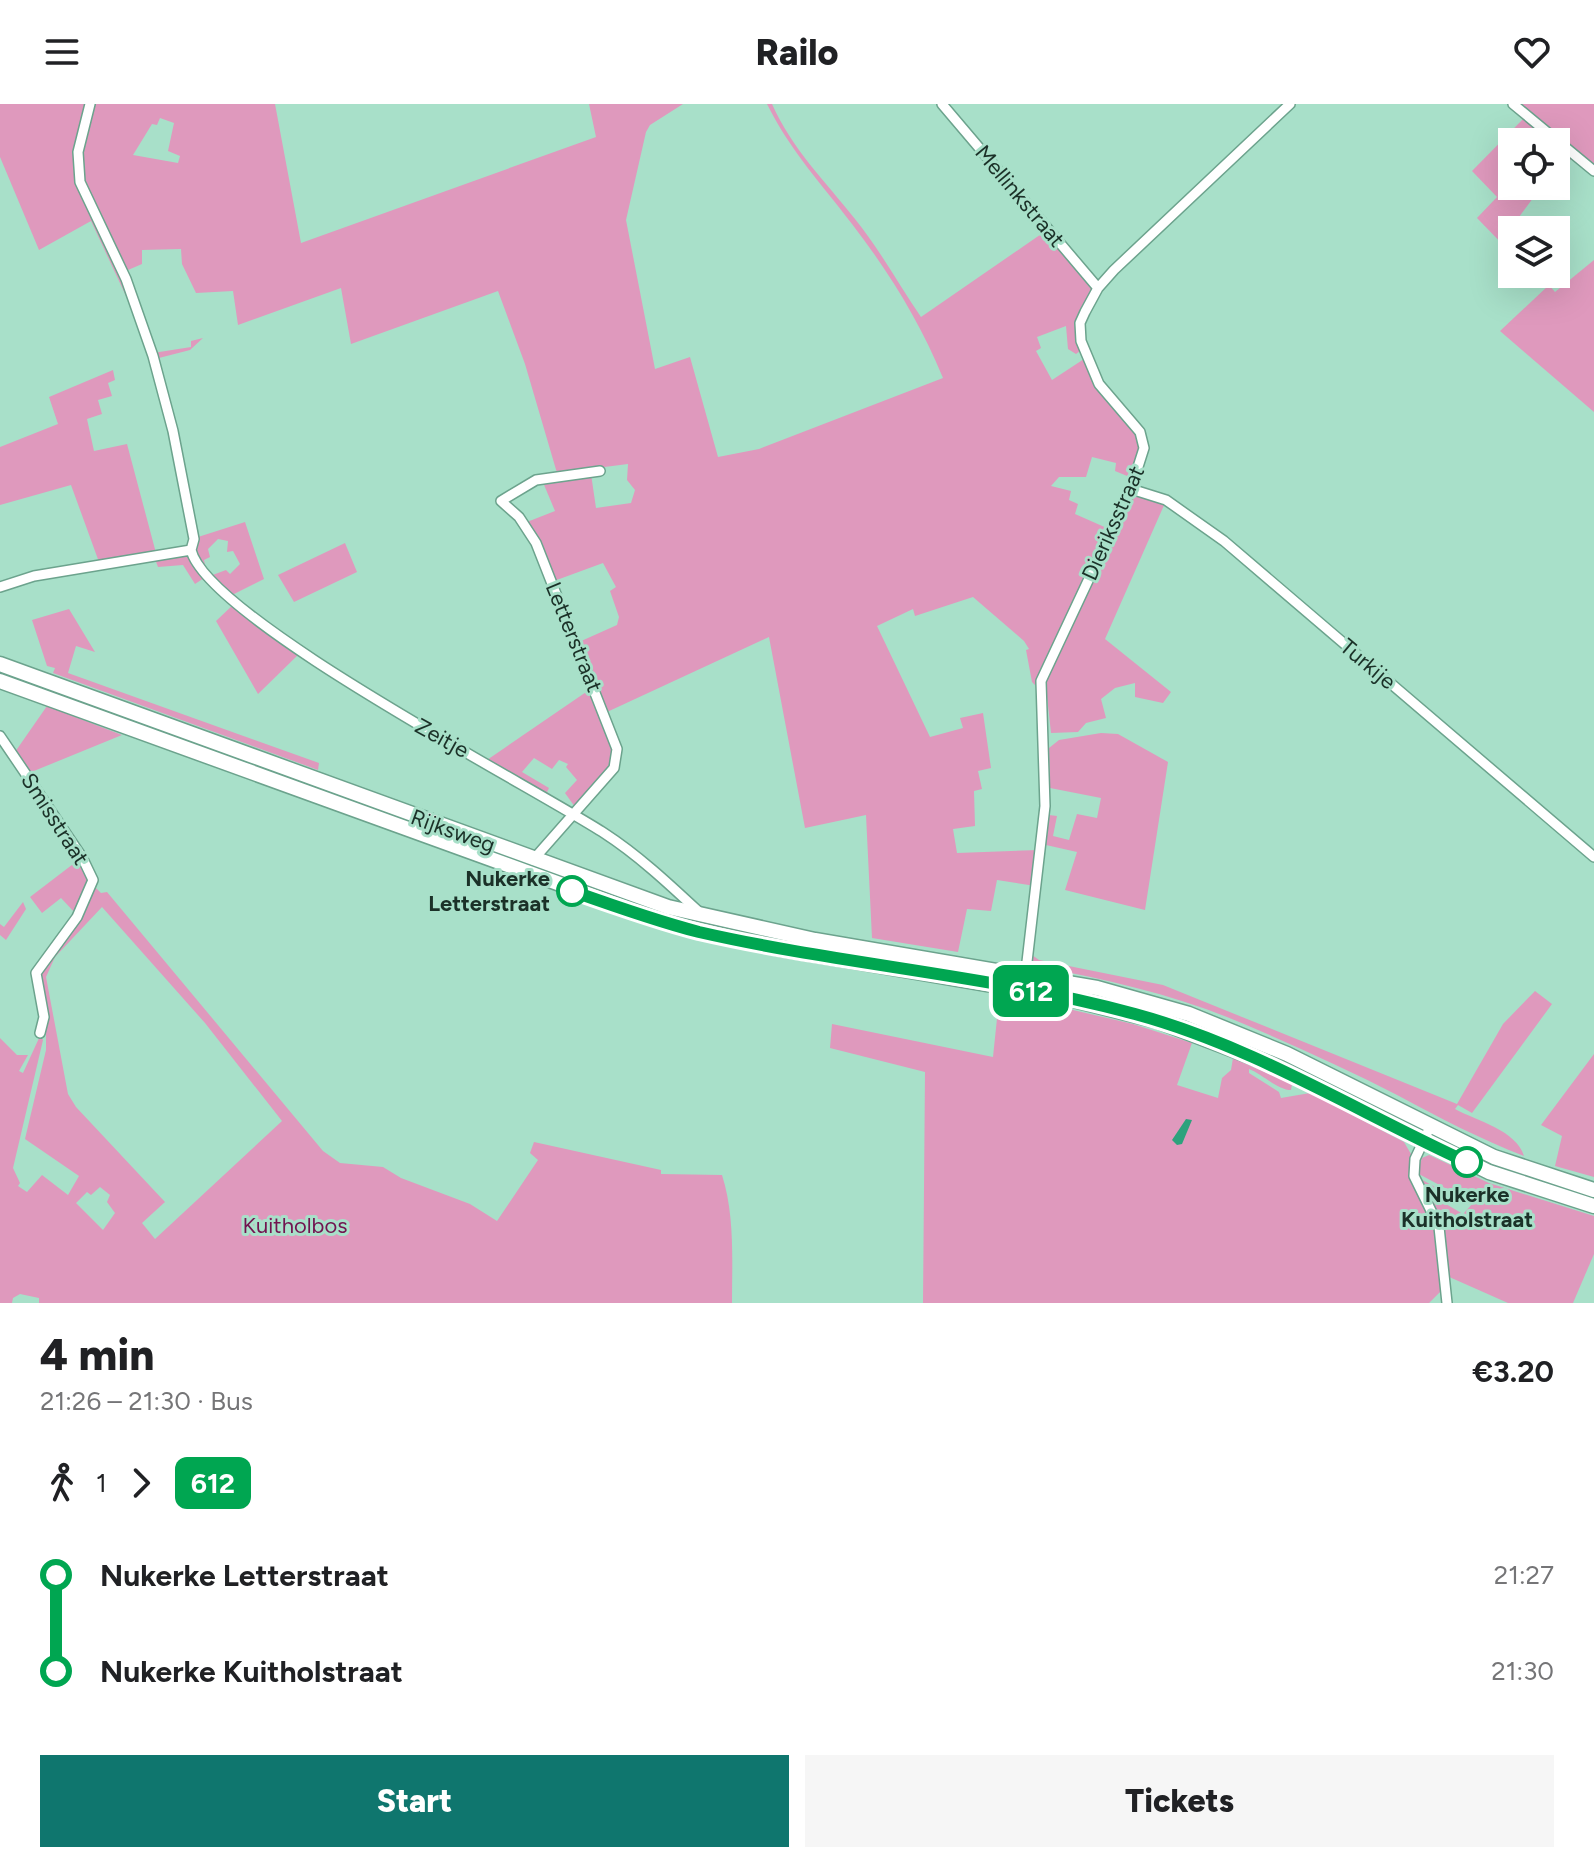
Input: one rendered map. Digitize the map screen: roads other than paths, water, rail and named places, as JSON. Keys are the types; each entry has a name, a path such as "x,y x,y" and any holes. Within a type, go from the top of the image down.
{"highway":[{"name":"Rijksweg","path":"0,664 533,860 703,916 815,940 1026,974 1132,997 1218,1025 1287,1054 1430,1127 1517,1167 1594,1190"},
{"name":"Rijksweg","path":"0,681 662,921 777,948 1023,990 1131,1013 1229,1046 1511,1181 1594,1206"}],"street":[{"path":"0,587 34,576 191,550 195,531 153,356 126,279 80,182 79,143 90,104"},
{"name":"Mellinkstraat","path":"942,104 1098,288"},
{"name":"Dieriksstraat","path":"1023,990 1045,806 1041,681 1131,489 1143,456 1142,436 1099,384 1081,341 1080,323 1098,288 1290,104"},
{"path":"1513,104 1594,171"},
{"name":"Letterstraat","path":"533,860 614,768 616,741 536,543 519,517 501,501 536,480 600,471"},
{"name":"Turkije","path":"1131,489 1166,500 1224,541 1594,857"},
{"name":"Zeitje","path":"191,550 209,579 304,653 399,713 608,835 703,916"},
{"name":"Smisstraat","path":"0,736 82,857 93,880 77,917 36,973 44,1017 40,1033"},
{"path":"1430,1127 1415,1159 1414,1176 1439,1227 1447,1303"}],"place":[{"name":"Nukerke Letterstraat","path":"572,891"},
{"name":"Nukerke Kuitholstraat","path":"1467,1162"}],"park label":[{"name":"Kuitholbos","path":"295,1225"}]}
